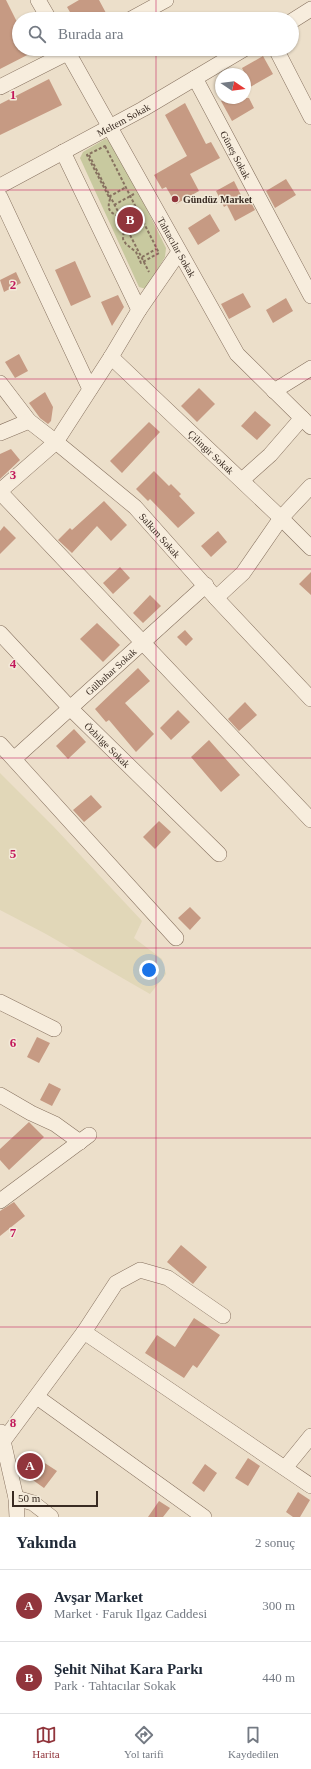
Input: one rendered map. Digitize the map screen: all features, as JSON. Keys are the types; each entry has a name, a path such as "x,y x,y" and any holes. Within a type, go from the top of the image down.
{"street":[{"path":"38,0 45,12"},
{"path":"144,12 166,0"},
{"path":"299,16 311,9"},
{"path":"0,87 58,56"},
{"name":"Tahtacılar Sokak","path":"72,56 109,127 237,354 307,423"},
{"name":"Meltem Sokak","path":"0,186 109,127 232,56"},
{"path":"280,56 311,117"},
{"name":"Güneş Sokak","path":"195,78 311,296"},
{"path":"63,152 139,310"},
{"path":"0,197 90,389"},
{"path":"179,252 139,310 111,357 56,442 0,492 311,820"},
{"name":"Çilingir Sokak","path":"111,357 242,480 311,548"},
{"path":"274,391 311,368"},
{"name":"Salkım Sokak","path":"0,383 29,421 135,507 206,584 216,598 311,699"},
{"path":"0,433 29,421"},
{"path":"242,480 307,423"},
{"path":"216,598 243,573 281,518 311,486"},
{"name":"Gülbahar Sokak","path":"14,758 206,584"},
{"name":"Özbilge Sokak","path":"0,633 70,708 219,854"},
{"path":"0,744 176,938"},
{"path":"0,1002 54,1029"},
{"path":"0,1095 31,1113 85,1139 0,1201"},
{"path":"17,1517 16,1498 2,1434 36,1397 84,1332 116,1283 140,1270 168,1278 224,1316"},
{"path":"84,1332 311,1486"},
{"path":"36,1397 204,1517"},
{"path":"285,1468 311,1436"},
{"path":"16,1498 33,1503 52,1517"}],"path":[{"path":"110,197 87,155 104,146 158,253 143,261"},
{"path":"89,154 140,258"},
{"path":"126,187 110,197 107,206 110,213 118,216 124,229 124,239 126,244 136,252 143,261 157,285"},
{"path":"114,205 144,189"},
{"path":"119,214 135,206"},
{"path":"140,258 156,249"}],"shaded area":[{"path":"0,773 53,826 142,921 134,938 162,959 166,974 150,994 46,934 0,910"}],"green space":[{"path":"105,139 113,141 166,248 165,257 146,289 139,287 80,158 83,152"}],"building":[{"path":"0,0 6,0 12,12 12,56 25,56 0,69"},
{"path":"79,0 99,0 105,12 70,12 67,7"},
{"path":"263,56 273,74 251,87 251,68 242,68"},
{"path":"49,79 62,105 0,135 0,104"},
{"path":"251,102 254,108 232,121 223,104 251,104"},
{"path":"185,103 206,144 211,142 220,158 190,174 199,191 176,204 166,187 162,189 154,175 187,156 165,115"},
{"path":"286,179 296,195 275,208 266,191"},
{"path":"234,181 243,199 248,197 255,210 235,221 227,205 224,207 216,191"},
{"path":"210,214 220,231 198,245 188,228"},
{"path":"75,261 91,297 71,306 55,270"},
{"path":"16,272 21,283 4,292 0,280"},
{"path":"243,293 251,307 229,319 221,304"},
{"path":"118,295 124,307 112,326 101,302"},
{"path":"286,298 293,311 273,323 266,310"},
{"path":"19,354 28,371 15,378 5,362"},
{"path":"199,388 215,404 197,422 181,406"},
{"path":"45,392 53,407 51,421 48,424 40,418 29,403"},
{"path":"255,411 271,425 257,440 241,426"},
{"path":"149,422 160,432 122,473 110,461"},
{"path":"11,449 20,460 0,479 0,454"},
{"path":"154,471 169,486 171,484 181,494 179,496 195,513 178,528 150,499 148,501 136,489"},
{"path":"104,501 127,525 111,541 97,526 72,553 58,540 70,528 72,530"},
{"path":"4,526 16,538 0,554 0,531"},
{"path":"218,531 227,542 211,557 201,546"},
{"path":"120,567 130,578 113,594 103,583"},
{"path":"311,572 311,595 299,584"},
{"path":"150,595 161,606 143,623 133,613"},
{"path":"97,623 120,645 103,662 80,639"},
{"path":"185,630 193,639 186,646 177,637"},
{"path":"138,668 150,681 125,703 154,734 136,752 109,720 106,722 95,709"},
{"path":"245,702 257,715 239,731 228,719"},
{"path":"178,710 190,722 171,740 160,728"},
{"path":"74,729 86,742 68,759 56,746"},
{"path":"209,740 240,775 221,792 191,757"},
{"path":"91,795 102,807 84,822 73,810"},
{"path":"159,821 171,832 155,849 143,837"},
{"path":"190,907 201,918 190,930 178,918"},
{"path":"37,1037 50,1043 39,1063 27,1057"},
{"path":"49,1083 61,1089 52,1106 40,1100"},
{"path":"29,1122 44,1137 9,1170 0,1160 0,1149"},
{"path":"14,1202 25,1216 0,1236 0,1211"},
{"path":"181,1245 207,1267 193,1284 167,1262"},
{"path":"194,1318 220,1335 197,1368 193,1365 184,1378 145,1353 157,1335 175,1347"},
{"path":"34,1456 57,1471 44,1488 30,1478 27,1466"},
{"path":"248,1458 260,1466 248,1486 235,1478"},
{"path":"205,1464 217,1473 204,1492 192,1483"},
{"path":"298,1492 310,1500 300,1517 293,1517 286,1512"},
{"path":"159,1501 170,1508 163,1517 148,1517"}],"place":[{"name":"Gündüz Market","path":"175,199"},
{"name":"Şehit Nihat Kara Parkı","path":"130,220"},
{"name":"Avşar Market","path":"30,1466"}]}
